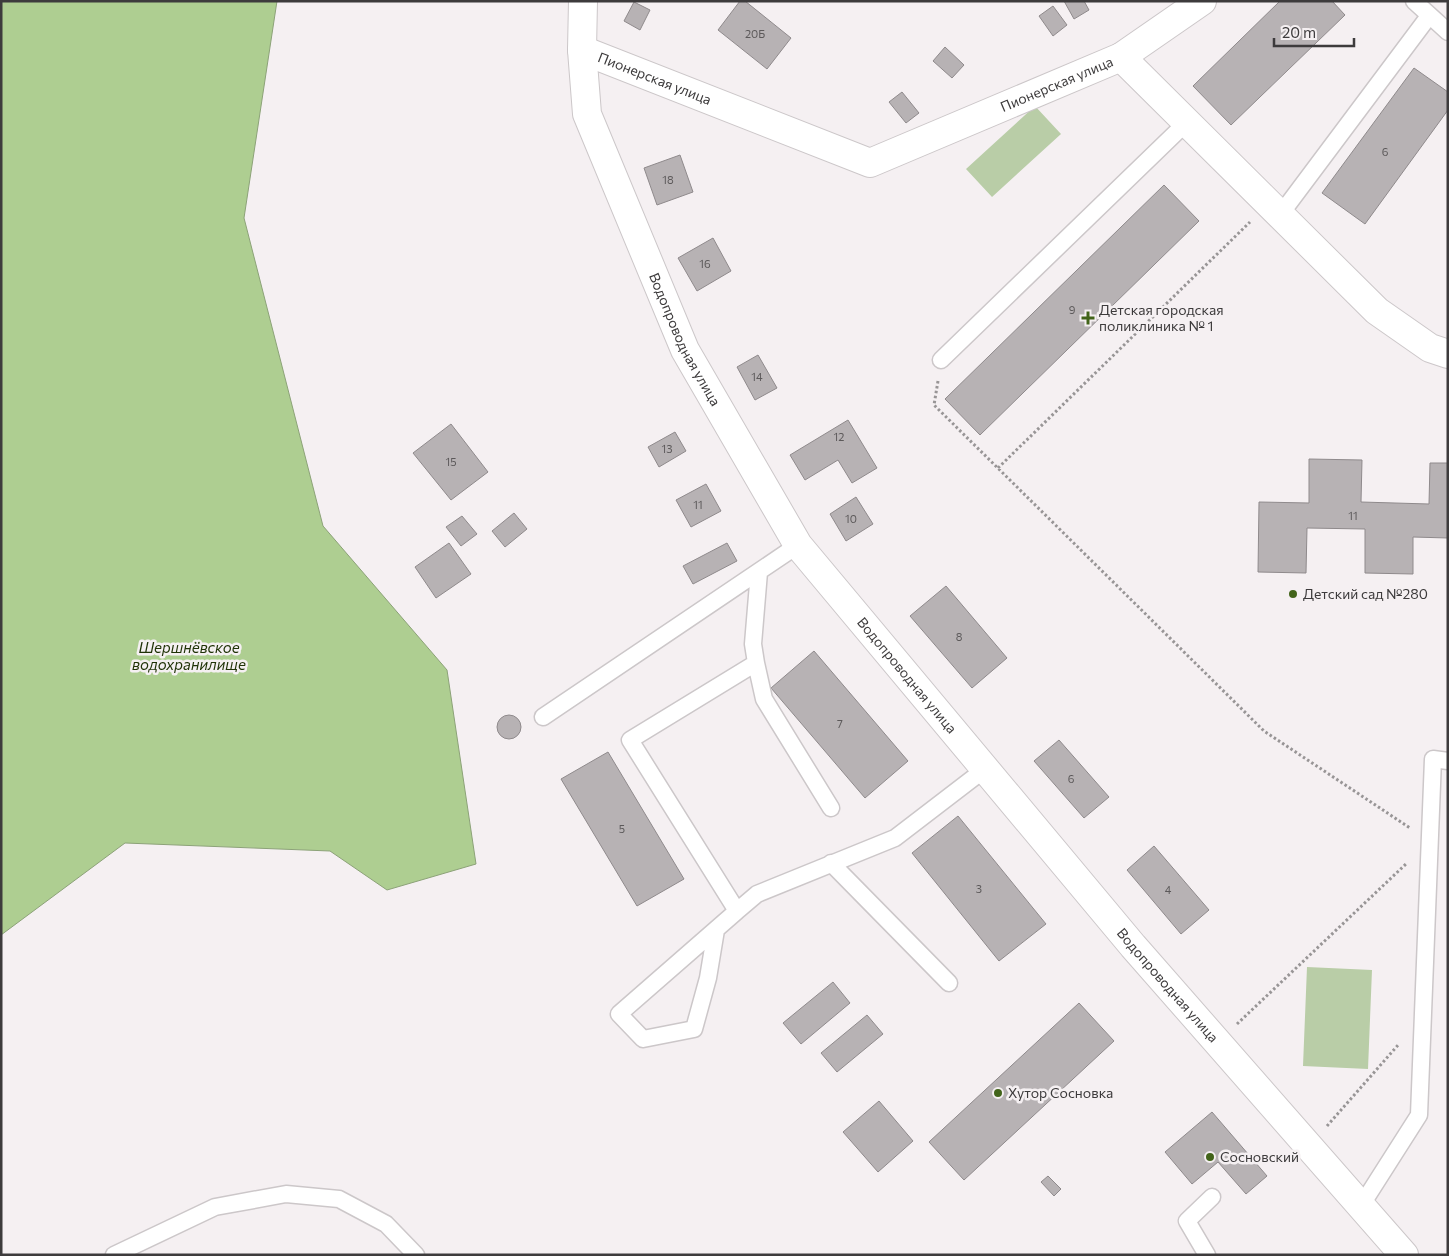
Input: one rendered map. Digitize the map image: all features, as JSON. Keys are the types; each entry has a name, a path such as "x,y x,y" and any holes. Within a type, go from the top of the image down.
{"street":[{"name":"Водопроводная улица","path":"582,1 582,50 587,114 685,350 798,546 1133,946 1404,1255"},
{"path":"1121,57 1185,6"},
{"name":"Пионерская улица","path":"582,50 870,163 1121,57 1377,311 1430,348 1448,354"}],"lane":[{"path":"1414,1 1448,32"},
{"path":"1274,209 1429,16"},
{"path":"941,360 1187,122"},
{"path":"543,717 798,546"},
{"path":"759,572 753,644 764,699 831,808"},
{"path":"737,911 630,740 756,663"},
{"path":"1361,1206 1419,1116 1433,759 1448,761"},
{"path":"716,930 708,978 694,1029 643,1039 620,1014 757,894 895,838 985,769"},
{"path":"831,863 949,983"},
{"path":"114,1255 215,1207 286,1194 339,1199 386,1224 416,1255"},
{"path":"1207,1255 1187,1221 1212,1197"}],"path":[{"path":"998,468 1274,209"},
{"path":"941,360 934,405 1264,731 1430,842 1218,1043"},
{"path":"1308,1147 1423,1018"}],"shaded area":[{"path":"1035,106 1061,134 992,197 966,169"},
{"path":"1307,967 1372,970 1368,1069 1303,1066"}],"water":[{"name":"Шершнёвское водохранилище","path":"1,1 277,1 244,218 323,526 447,670 476,864 387,890 330,851 125,843 1,935"}],"building":[{"path":"740,1 745,1 791,38 767,69 718,30"},
{"path":"1064,1 1084,1 1089,10 1074,19"},
{"path":"1280,1 1332,1 1345,15 1231,125 1193,86"},
{"path":"634,2 650,10 640,30 624,21"},
{"path":"1053,6 1067,25 1053,36 1039,16"},
{"path":"945,47 964,65 952,78 933,61"},
{"path":"1414,68 1448,92 1448,110 1365,224 1322,193"},
{"path":"902,92 919,113 906,123 889,102"},
{"path":"680,155 693,192 657,205 644,168"},
{"path":"1164,185 1199,221 980,435 945,399"},
{"path":"713,238 731,271 697,291 678,258"},
{"path":"758,355 777,388 755,400 737,367"},
{"path":"848,420 877,468 852,483 838,460 805,480 790,455"},
{"path":"451,424 488,472 451,500 413,453"},
{"path":"675,432 686,451 659,467 648,447"},
{"path":"1309,459 1362,460 1361,502 1429,504 1430,463 1448,463 1448,538 1413,537 1413,574 1365,573 1365,529 1307,528 1306,573 1258,572 1259,502 1309,503"},
{"path":"706,484 721,511 691,527 676,500"},
{"path":"856,497 873,524 846,541 830,514"},
{"path":"514,513 527,529 505,547 492,531"},
{"path":"462,516 477,534 461,546 446,527"},
{"path":"449,543 471,574 436,598 415,567"},
{"path":"727,543 737,561 693,584 683,566"},
{"path":"946,586 1007,658 972,688 910,616"},
{"path":"814,651 908,761 865,798 771,688"},
{"path":"509,715 518,718 521,727 518,736 509,739 500,736 497,727 500,718"},
{"path":"1059,740 1109,797 1084,818 1034,761"},
{"path":"608,752 684,879 637,906 561,779"},
{"path":"958,816 1046,924 999,961 912,853"},
{"path":"1154,846 1209,910 1181,934 1127,870"},
{"path":"833,982 850,1003 801,1044 783,1023"},
{"path":"1079,1003 1114,1041 964,1180 929,1142"},
{"path":"867,1015 883,1034 837,1072 821,1053"},
{"path":"879,1101 913,1141 878,1172 843,1132"},
{"name":"Сосновский","path":"1212,1112 1267,1176 1246,1194 1218,1162 1192,1184 1165,1152"},
{"path":"1048,1176 1061,1189 1054,1196 1041,1182"}],"place":[{"name":"Детская городская поликлиника № 1","path":"1088,318"},
{"name":"Детский сад №280","path":"1293,594"},
{"name":"Хутор Сосновка","path":"998,1093"},
{"name":"Сосновский","path":"1210,1157"}]}
